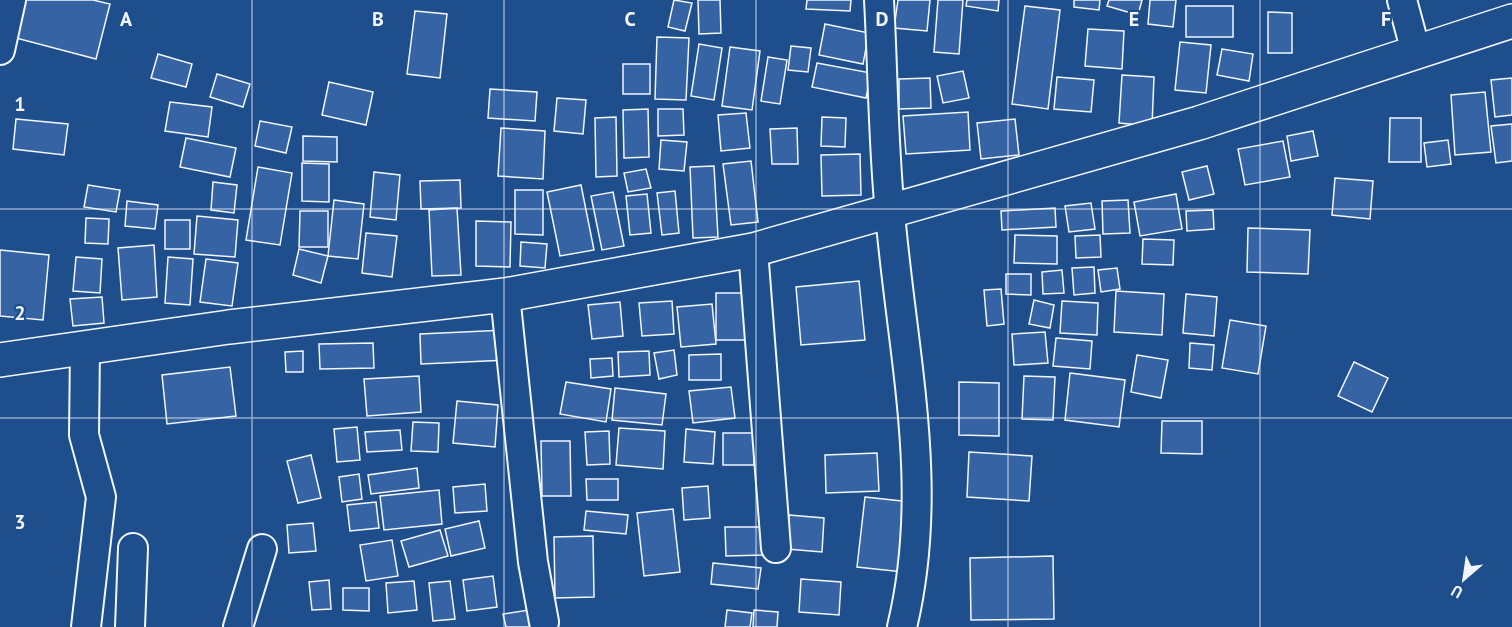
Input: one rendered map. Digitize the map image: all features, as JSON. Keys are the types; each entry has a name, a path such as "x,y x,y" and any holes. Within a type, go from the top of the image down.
{"street":[{"path":"0,50 11,0"},
{"path":"879,0 890,212 915,427 918,533 902,627"},
{"path":"1402,0 1416,52"},
{"path":"0,360 505,295 753,250 1199,123 1512,21"},
{"path":"753,250 776,548"},
{"path":"505,295 533,562 544,622"},
{"path":"85,348 84,435 101,497 86,627"},
{"path":"130,627 133,548"},
{"path":"238,627 262,549"}],"building":[{"path":"26,0 93,0 110,4 96,59 16,38"},
{"path":"674,0 692,3 685,31 668,27"},
{"path":"698,0 720,0 721,33 699,34"},
{"path":"807,0 851,0 850,11 806,9"},
{"path":"898,0 930,0 927,31 894,28"},
{"path":"938,0 963,0 959,54 934,52"},
{"path":"967,0 999,0 998,11 966,6"},
{"path":"1074,0 1100,0 1099,10 1074,7"},
{"path":"1109,0 1142,0 1138,15 1107,6"},
{"path":"1150,0 1176,0 1173,27 1148,24"},
{"path":"1025,6 1060,10 1048,109 1012,104"},
{"path":"1186,6 1233,6 1233,37 1186,37"},
{"path":"415,11 447,14 440,78 407,74"},
{"path":"1268,12 1292,13 1292,53 1268,53"},
{"path":"825,24 869,33 863,64 819,55"},
{"path":"1088,29 1124,31 1122,69 1085,66"},
{"path":"657,37 689,38 686,100 655,99"},
{"path":"1180,42 1211,45 1206,93 1175,90"},
{"path":"699,44 722,48 714,100 691,96"},
{"path":"791,46 811,48 808,72 788,70"},
{"path":"730,47 760,51 752,110 722,106"},
{"path":"1222,49 1253,54 1249,81 1217,75"},
{"path":"158,54 192,64 186,87 151,78"},
{"path":"768,57 787,60 780,104 761,101"},
{"path":"817,63 871,73 866,98 812,87"},
{"path":"623,64 650,64 650,94 623,94"},
{"path":"963,71 969,98 943,103 937,76"},
{"path":"217,74 250,84 243,107 210,97"},
{"path":"1122,75 1154,77 1152,126 1119,123"},
{"path":"1057,77 1094,80 1091,112 1054,109"},
{"path":"930,78 931,108 899,109 899,79"},
{"path":"1512,78 1512,115 1495,117 1491,80"},
{"path":"329,82 373,92 366,125 322,115"},
{"path":"490,89 537,92 535,121 488,118"},
{"path":"1485,92 1491,152 1455,155 1451,95"},
{"path":"557,98 586,100 583,134 554,131"},
{"path":"170,102 212,107 208,137 165,131"},
{"path":"648,109 649,157 624,158 623,110"},
{"path":"658,109 683,109 684,135 658,136"},
{"path":"968,112 970,150 906,154 903,116"},
{"path":"746,113 750,148 721,151 718,115"},
{"path":"616,117 617,176 596,177 595,118"},
{"path":"822,117 846,118 845,147 821,146"},
{"path":"1390,118 1421,118 1421,162 1389,162"},
{"path":"16,119 68,124 64,155 13,149"},
{"path":"1015,119 1019,155 981,159 977,123"},
{"path":"260,121 292,127 286,153 255,146"},
{"path":"1512,124 1512,161 1496,163 1491,126"},
{"path":"501,128 545,131 543,179 498,176"},
{"path":"797,128 798,164 772,164 770,129"},
{"path":"1313,131 1318,156 1291,161 1287,136"},
{"path":"303,136 337,137 337,162 303,161"},
{"path":"186,138 236,148 230,177 180,167"},
{"path":"661,140 687,142 684,171 659,169"},
{"path":"1448,140 1451,164 1427,167 1424,143"},
{"path":"1283,141 1290,177 1245,185 1238,149"},
{"path":"860,154 861,195 822,196 821,155"},
{"path":"751,161 758,222 731,225 723,164"},
{"path":"302,163 329,164 329,202 302,201"},
{"path":"714,166 718,237 693,238 690,167"},
{"path":"1207,166 1214,194 1189,200 1182,172"},
{"path":"258,167 292,173 280,245 246,240"},
{"path":"646,169 651,188 628,192 624,173"},
{"path":"374,172 400,175 396,220 370,217"},
{"path":"1335,178 1373,181 1370,219 1332,215"},
{"path":"460,180 461,208 421,209 420,181"},
{"path":"213,182 237,185 234,213 211,210"},
{"path":"88,185 120,190 116,212 84,207"},
{"path":"581,185 594,250 560,256 547,192"},
{"path":"515,190 543,190 543,235 515,234"},
{"path":"675,191 679,233 662,235 657,193"},
{"path":"613,192 624,246 602,250 591,196"},
{"path":"647,194 651,233 630,235 626,196"},
{"path":"1176,194 1182,229 1140,236 1134,202"},
{"path":"334,200 364,204 358,259 328,256"},
{"path":"1128,200 1130,233 1103,234 1102,201"},
{"path":"127,201 158,205 155,229 125,226"},
{"path":"1091,203 1095,229 1069,232 1065,206"},
{"path":"457,208 461,275 432,276 429,210"},
{"path":"1055,208 1056,227 1002,230 1001,211"},
{"path":"1213,210 1214,229 1187,231 1186,211"},
{"path":"300,211 328,211 328,247 299,247"},
{"path":"197,216 238,220 235,257 194,254"},
{"path":"86,218 109,219 108,244 85,243"},
{"path":"165,220 190,220 190,249 165,249"},
{"path":"476,221 511,222 510,267 476,266"},
{"path":"1248,228 1310,230 1308,274 1247,272"},
{"path":"366,233 397,236 392,277 362,273"},
{"path":"1015,235 1057,236 1057,264 1014,263"},
{"path":"1100,235 1101,257 1076,258 1075,236"},
{"path":"1143,239 1174,240 1173,265 1142,264"},
{"path":"521,242 547,244 545,268 520,266"},
{"path":"154,245 157,297 122,300 118,248"},
{"path":"299,249 328,256 321,283 293,275"},
{"path":"0,250 49,255 43,320 0,316"},
{"path":"76,257 102,259 100,293 73,291"},
{"path":"168,257 193,259 190,305 165,303"},
{"path":"206,259 238,263 232,306 200,302"},
{"path":"1094,267 1095,293 1074,295 1072,268"},
{"path":"1117,268 1120,289 1101,292 1098,270"},
{"path":"1062,270 1064,293 1043,294 1042,272"},
{"path":"1006,274 1031,274 1031,295 1006,294"},
{"path":"859,281 865,340 801,345 796,287"},
{"path":"1001,289 1004,324 987,326 984,290"},
{"path":"1116,291 1164,294 1162,335 1114,332"},
{"path":"716,293 748,293 749,340 716,340"},
{"path":"1186,294 1217,297 1214,336 1183,333"},
{"path":"102,297 104,323 73,326 70,299"},
{"path":"1034,300 1054,305 1050,328 1029,324"},
{"path":"672,301 674,334 642,336 639,303"},
{"path":"1062,301 1098,303 1097,335 1060,333"},
{"path":"620,302 623,336 592,339 588,305"},
{"path":"712,304 716,344 681,347 677,307"},
{"path":"1230,320 1266,326 1258,374 1222,368"},
{"path":"506,330 508,360 421,364 420,334"},
{"path":"1045,332 1048,363 1014,365 1012,334"},
{"path":"1056,338 1092,341 1090,369 1053,366"},
{"path":"373,343 374,368 320,369 319,344"},
{"path":"1190,343 1214,345 1212,370 1189,368"},
{"path":"674,350 677,375 659,379 654,353"},
{"path":"303,351 303,372 286,372 285,352"},
{"path":"649,351 650,375 619,377 618,352"},
{"path":"721,354 721,380 689,380 689,355"},
{"path":"1137,355 1168,360 1161,398 1131,392"},
{"path":"612,358 613,376 591,378 590,359"},
{"path":"1354,362 1388,378 1372,412 1338,396"},
{"path":"230,367 236,416 167,424 162,375"},
{"path":"1070,373 1125,380 1119,427 1065,420"},
{"path":"419,376 421,412 367,416 364,379"},
{"path":"1024,376 1055,377 1053,420 1022,419"},
{"path":"566,382 611,389 606,422 560,414"},
{"path":"959,382 999,383 999,436 959,435"},
{"path":"731,387 735,418 693,423 689,391"},
{"path":"615,388 666,394 662,425 612,420"},
{"path":"457,401 498,405 495,447 453,443"},
{"path":"1162,421 1202,421 1202,454 1161,453"},
{"path":"413,422 439,423 438,452 411,451"},
{"path":"357,427 360,460 337,462 334,429"},
{"path":"619,428 665,431 663,469 616,465"},
{"path":"686,429 715,432 713,464 684,462"},
{"path":"400,430 402,450 367,452 365,432"},
{"path":"609,431 610,464 587,465 585,432"},
{"path":"723,433 755,433 754,465 723,465"},
{"path":"541,441 570,441 571,496 542,496"},
{"path":"969,452 1032,456 1029,501 967,497"},
{"path":"877,453 879,491 826,493 825,455"},
{"path":"311,455 321,498 298,503 287,461"},
{"path":"417,468 419,488 371,494 368,475"},
{"path":"359,474 362,499 342,502 339,477"},
{"path":"586,479 618,479 618,500 587,500"},
{"path":"485,484 487,511 455,513 453,487"},
{"path":"708,486 710,518 684,520 682,488"},
{"path":"439,490 442,524 384,530 380,496"},
{"path":"865,497 911,502 903,572 857,567"},
{"path":"376,502 379,528 350,531 347,505"},
{"path":"673,509 680,572 644,576 637,513"},
{"path":"586,511 628,515 626,534 584,530"},
{"path":"789,515 824,518 822,552 787,549"},
{"path":"479,521 485,548 451,556 445,529"},
{"path":"313,523 316,551 289,553 287,525"},
{"path":"725,527 762,527 764,555 726,556"},
{"path":"440,530 448,556 409,567 401,541"},
{"path":"593,536 594,597 555,598 554,537"},
{"path":"392,540 398,576 366,581 360,545"},
{"path":"1053,556 1054,619 971,620 970,558"},
{"path":"713,563 761,568 758,589 711,584"},
{"path":"493,576 497,607 467,611 463,580"},
{"path":"801,579 841,582 839,615 799,612"},
{"path":"329,580 331,609 312,610 309,582"},
{"path":"414,581 417,610 388,613 386,583"},
{"path":"450,581 455,619 433,621 429,583"},
{"path":"343,588 369,588 369,611 343,610"},
{"path":"529,610 532,627 506,627 503,614"},
{"path":"727,610 752,613 750,627 725,627"},
{"path":"754,610 778,612 777,627 753,627"}]}
